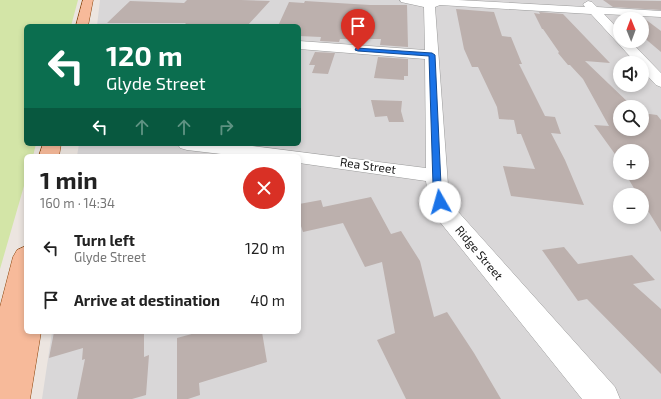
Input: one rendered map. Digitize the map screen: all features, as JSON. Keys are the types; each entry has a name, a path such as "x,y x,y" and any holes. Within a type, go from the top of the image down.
{"main road":[{"path":"82,24 88,0"},
{"path":"89,24 94,0"},
{"path":"0,366 24,265"},
{"path":"13,399 26,334"}],"street":[{"path":"584,0 613,30"},
{"path":"423,1 593,9 661,14"},
{"name":"Ridge Street","path":"423,1 430,8 438,194 444,212 603,399"},
{"path":"301,45 432,55"},
{"path":"629,48 661,82"},
{"path":"204,146 271,154"},
{"name":"Rea Street","path":"301,157 437,176"}],"shaded area":[{"path":"100,0 661,0 661,399 42,399 52,334 301,334 301,154 77,154 79,146 301,146 301,24 97,24"}],"green space":[{"path":"0,0 78,0 72,24 24,24 24,146 36,146 34,154 24,154 24,186 0,269"}],"building":[{"path":"187,0 270,1 249,24 107,23 130,1 184,3"},
{"path":"603,0 661,1 661,10 613,7"},
{"path":"305,1 370,5 407,5 408,47 380,45 381,39 340,39 339,42 320,41 321,37 301,36 301,24 279,24 289,2 304,3"},
{"path":"456,9 494,12 502,36 511,37 522,64 519,64 545,116 555,117 561,134 551,133 565,160 584,205 511,196 503,166 535,169 521,134 517,134 514,120 499,119 497,107 478,67 472,67 464,49"},
{"path":"539,12 563,14 610,63 585,61 613,88 613,92 617,92 626,100 613,100 613,136 649,136 649,114 657,115 661,120 661,232 649,212 649,188 634,188 629,180 649,180 649,144 613,144 613,151 594,125 609,126 583,79 558,53 559,52 542,29 534,13 540,14"},
{"path":"649,22 661,31 661,52 649,42"},
{"path":"315,52 335,53 328,74 312,73 315,65 309,65"},
{"path":"378,57 408,59 408,76 404,76 404,80 374,78"},
{"path":"371,100 402,101 401,111 404,122 389,122 387,116 375,117"},
{"path":"371,197 391,234 401,231 420,261 434,317 447,312 474,353 501,399 406,399 377,340 395,333 382,262 365,267 343,223 303,232 301,226 301,204 321,200 323,207"},
{"path":"564,247 578,264 632,255 655,280 633,284 661,309 661,374 587,299 578,301 542,250"},
{"path":"54,334 144,334 144,357 149,355 146,395 132,399 77,399 85,359 82,360 83,348 49,358"},
{"path":"192,334 262,334 267,362 199,383 200,395 188,399 177,399 177,338"}],"route":[{"path":"358,50 432,55 437,185 440,202"}]}
